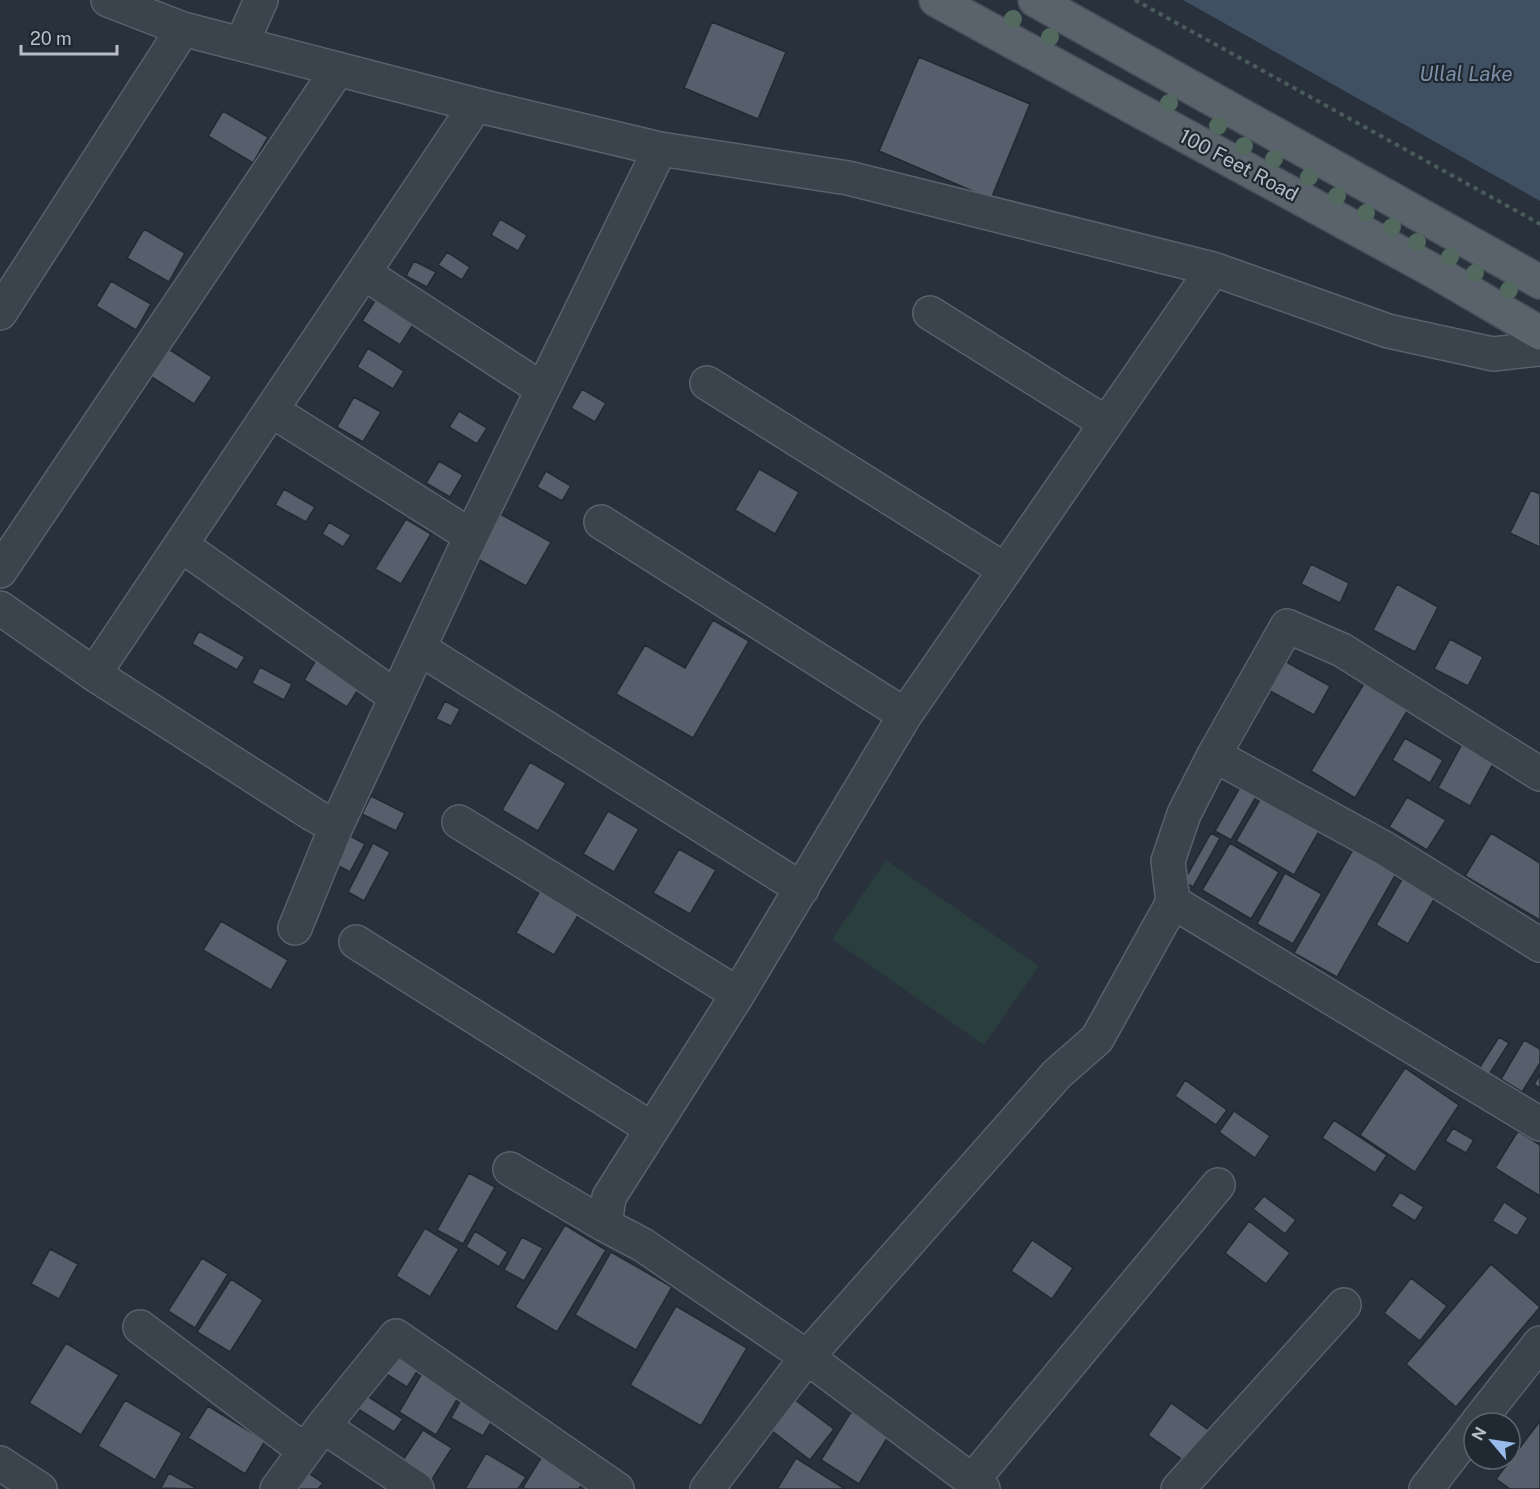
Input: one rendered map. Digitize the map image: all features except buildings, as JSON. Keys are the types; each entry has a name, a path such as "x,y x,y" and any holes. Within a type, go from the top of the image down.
{"main road":[{"name":"100 Feet Road","path":"936,0 1432,270 1540,333"},
{"path":"1035,0 1540,282"}],"street":[{"path":"108,0 183,29 476,105 660,149 848,178 1213,268 1388,331 1493,354 1540,349"},
{"path":"243,43 261,0"},
{"path":"0,313 183,29"},
{"path":"0,570 338,69"},
{"path":"94,674 476,105"},
{"path":"295,928 336,827 471,536 660,149"},
{"path":"605,1225 609,1197 802,889 905,715 1213,268"},
{"path":"364,273 543,389"},
{"path":"930,313 1106,423"},
{"path":"707,383 1005,570"},
{"path":"272,410 471,536"},
{"path":"601,522 905,715"},
{"path":"181,545 396,697"},
{"path":"0,608 94,674 336,827"},
{"path":"707,1489 807,1357 1058,1074 1097,1040 1173,902 1168,861 1184,813 1214,754 1287,626 1342,650 1540,774"},
{"path":"419,648 802,889"},
{"path":"1214,754 1384,848 1540,945"},
{"path":"459,822 738,993"},
{"path":"1173,902 1540,1124"},
{"path":"356,942 652,1129"},
{"path":"510,1169 643,1245 807,1357 978,1485 1218,1185"},
{"path":"1178,1489 1344,1305"},
{"path":"140,1327 314,1439 417,1489"},
{"path":"277,1489 396,1335 617,1489"},
{"path":"1487,1411 1540,1343"},
{"path":"1426,1489 1462,1442"},
{"path":"0,1463 40,1489"}],"path":[{"path":"1135,0 1540,224"}],"shaded area":[{"path":"886,860 1039,966 984,1045 832,939"}],"water":[{"name":"Ullal Lake","path":"1183,0 1540,0 1540,201"}]}
